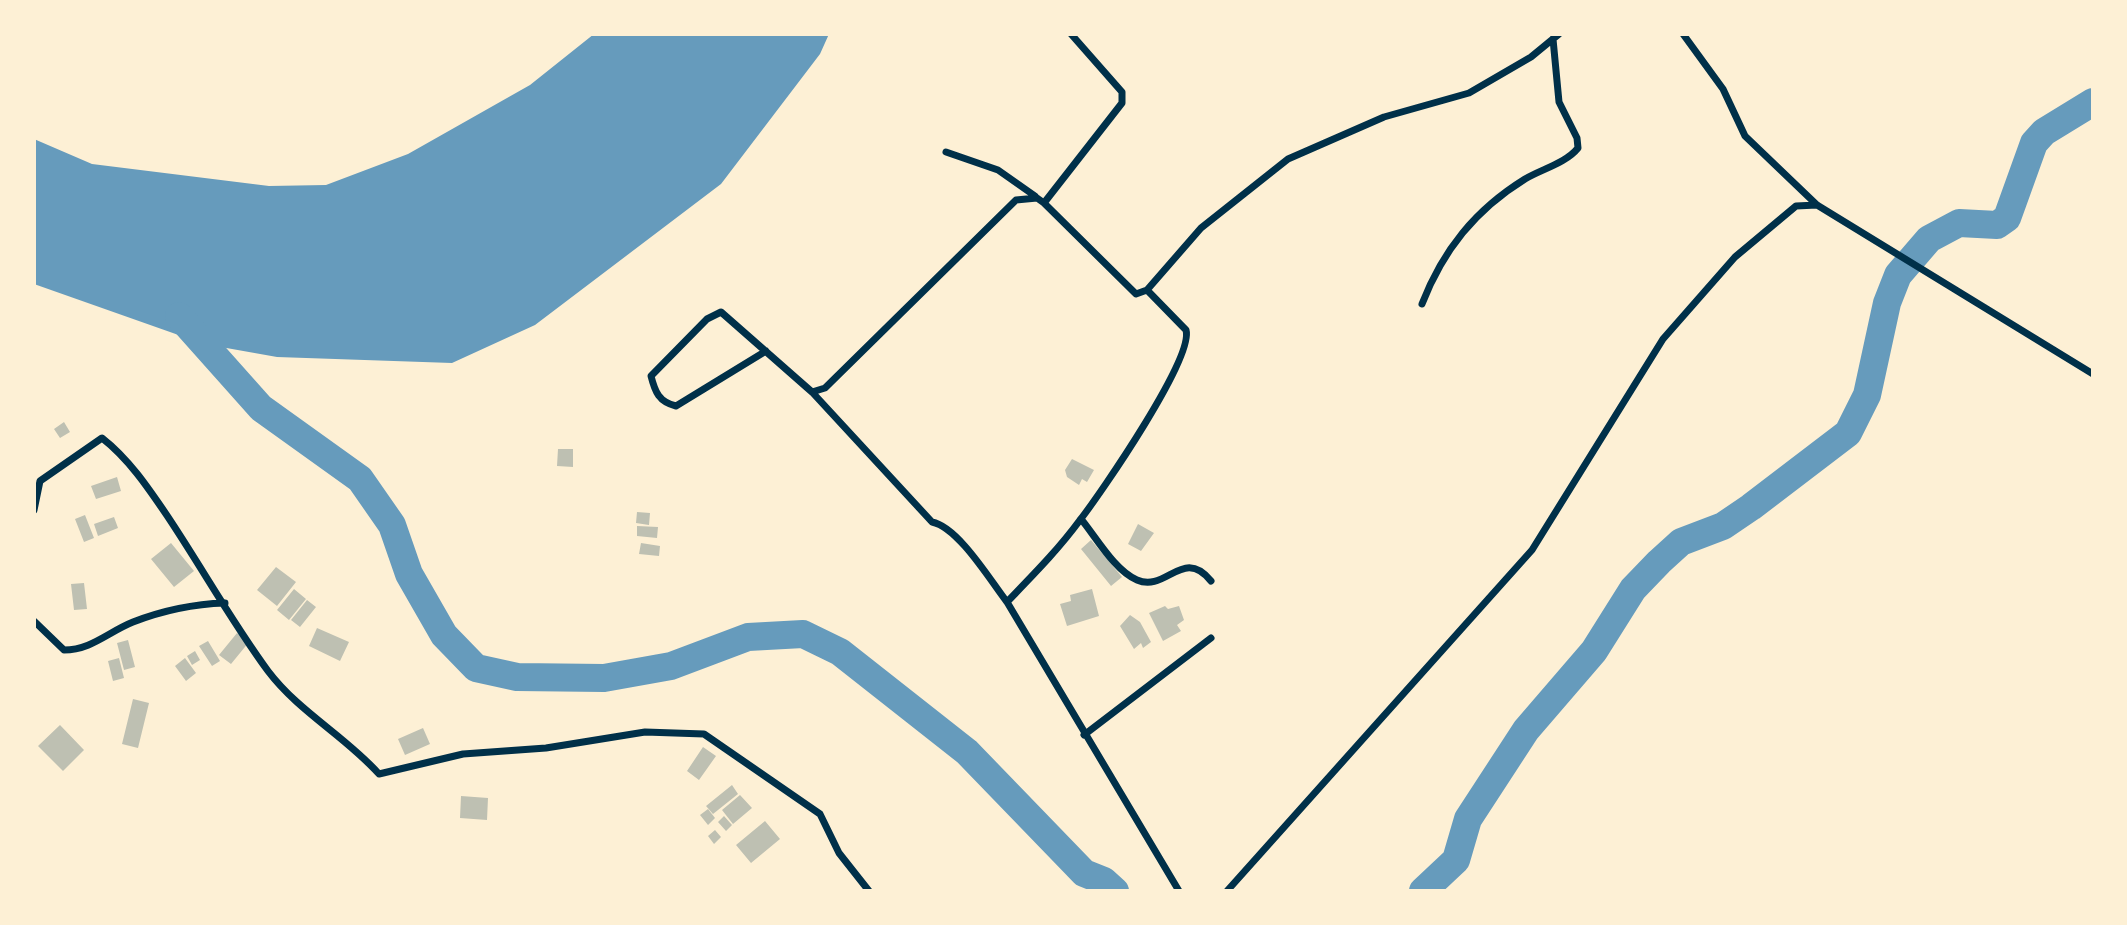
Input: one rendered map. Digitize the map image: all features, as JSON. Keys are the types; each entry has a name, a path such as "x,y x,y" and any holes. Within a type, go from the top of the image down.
{"street":[{"path":"1044,203 1122,103 1122,92 1071,34"},
{"path":"1683,34 1723,89 1745,136 1817,205 2093,374"},
{"path":"946,152 998,170 1044,203 1136,294 1147,290 1201,228 1288,159 1384,117 1469,93 1531,57 1556,37"},
{"path":"1422,304 1444,254 1477,216 1508,190 1578,148 1577,138 1559,102 1556,37"},
{"path":"812,392 825,388 1016,200 1037,198"},
{"path":"1227,891 1532,550 1663,339 1735,257 1796,206 1817,205"},
{"path":"1007,602 1081,519 1161,396 1186,345 1186,330 1147,290"},
{"path":"766,351 676,406 665,404 655,392 651,376 707,319 721,312 766,351 812,392 932,522 944,524 1007,602 1179,891"},
{"path":"34,510 37,477 102,438 120,452 158,502 268,670 296,704 363,756 379,774 463,754 546,748 645,732 704,734 820,814 839,853 869,891"},
{"path":"1081,519 1124,571 1139,581 1155,581 1189,567 1200,569 1211,581"},
{"path":"34,621 64,650 83,650 130,623 163,611 193,604 225,603"},
{"path":"1084,735 1211,638"}],"water":[{"path":"594,34 829,34 820,54 721,184 535,325 452,363 277,357 204,344 34,284 34,139 92,164 269,186 326,185 408,154 530,85"}],"building":[{"path":"64,422 70,432 60,438 54,429"},
{"path":"558,449 573,449 573,467 557,466"},
{"path":"1072,459 1094,470 1087,482 1082,479 1079,485 1067,477 1065,470"},
{"path":"117,477 121,491 96,499 91,486"},
{"path":"637,512 650,513 649,525 636,523"},
{"path":"85,515 94,538 84,542 75,519"},
{"path":"114,517 118,528 98,536 94,524"},
{"path":"1138,524 1154,533 1141,551 1128,544"},
{"path":"637,526 658,527 657,538 637,536"},
{"path":"1091,540 1122,577 1111,586 1081,549"},
{"path":"171,543 194,571 174,587 151,559"},
{"path":"641,543 660,546 659,556 639,554"},
{"path":"276,567 296,582 277,606 257,590"},
{"path":"84,583 87,609 74,610 71,584"},
{"path":"294,589 306,599 289,620 277,610"},
{"path":"1092,589 1099,616 1067,626 1060,604 1071,601 1070,595"},
{"path":"307,600 316,607 300,627 291,620"},
{"path":"1165,606 1168,609 1179,606 1184,620 1177,625 1181,631 1163,641 1149,613"},
{"path":"1130,615 1140,622 1151,642 1143,648 1141,643 1134,649 1120,626"},
{"path":"317,628 349,642 340,661 309,646"},
{"path":"237,633 249,642 231,664 219,655"},
{"path":"128,640 135,667 124,670 117,643"},
{"path":"208,641 220,661 212,666 199,646"},
{"path":"195,651 200,660 192,665 187,656"},
{"path":"119,658 124,678 113,681 108,661"},
{"path":"185,658 196,673 186,681 175,666"},
{"path":"133,699 149,703 138,748 122,744"},
{"path":"60,725 84,750 63,771 38,746"},
{"path":"423,728 430,744 405,755 398,739"},
{"path":"703,747 716,756 699,780 687,771"},
{"path":"732,785 738,794 713,814 706,806"},
{"path":"740,795 752,808 733,824 722,810"},
{"path":"461,796 488,798 487,820 460,818"},
{"path":"708,809 715,818 708,825 700,815"},
{"path":"724,816 732,825 726,831 718,822"},
{"path":"765,821 780,839 751,863 736,845"},
{"path":"715,830 721,837 714,844 708,836"}],"waterway":[{"path":"1423,891 1456,860 1468,819 1526,730 1594,651 1633,589 1681,542 1723,526 1848,433 1867,395 1887,303 1898,275 1929,239 1959,223 1997,225 2007,218 2034,143 2044,132 2093,102"},
{"path":"179,316 261,408 360,479 392,525 409,574 444,635 476,668 517,677 604,678 671,666 748,637 803,634 840,652 967,752 1084,873 1104,881 1115,891"}]}
